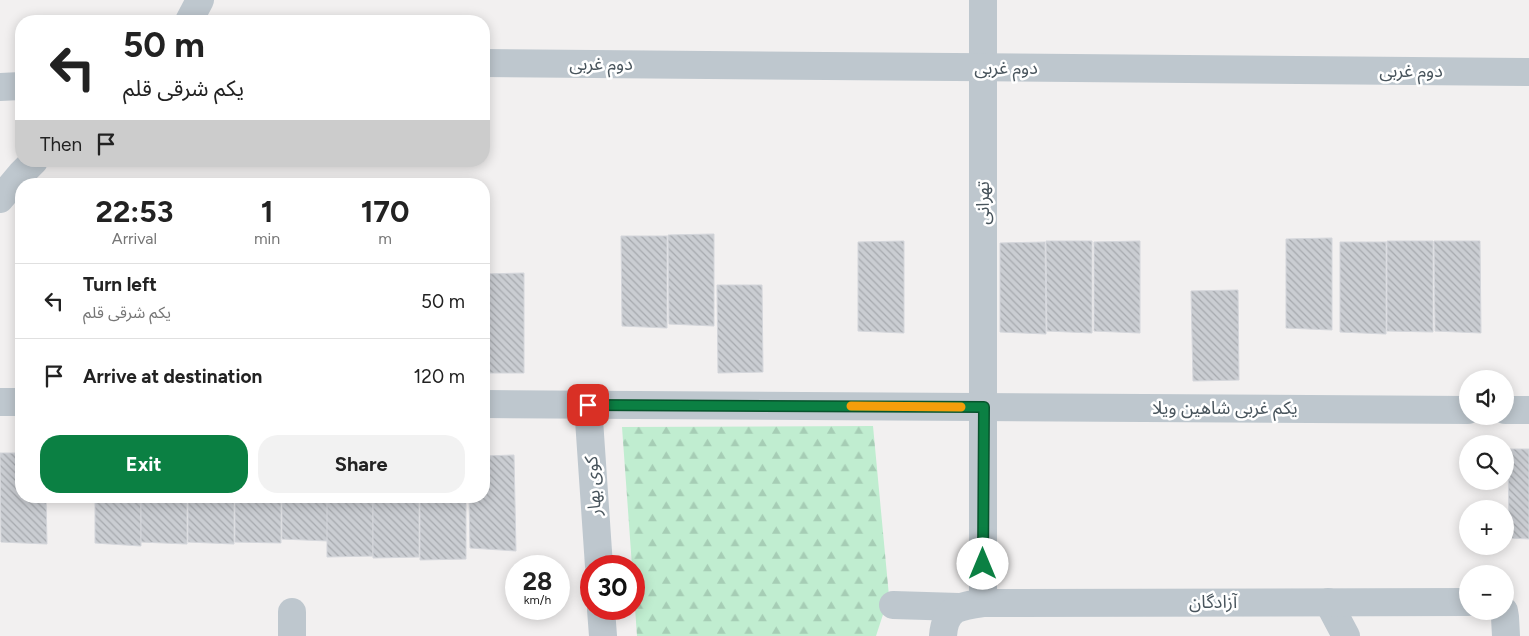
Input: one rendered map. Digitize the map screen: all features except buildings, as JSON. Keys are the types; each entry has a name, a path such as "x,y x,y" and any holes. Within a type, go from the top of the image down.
{"street":[{"path":"192,15 200,0"},
{"name":"تهرانی","path":"957,617 984,407 983,0"},
{"name":"دوم غربی","path":"490,63 1529,72"},
{"path":"0,87 15,86"},
{"path":"18,178 28,167"},
{"path":"0,199 15,181"},
{"path":"0,402 15,402"},
{"name":"یکم غربی شاهین ویلا","path":"490,404 1459,410"},
{"name":"کوی بهار","path":"588,405 598,555"},
{"path":"1514,410 1529,410"},
{"path":"1328,602 1346,636"},
{"name":"آزادگان","path":"893,605 957,617 1328,602 1459,602"},
{"path":"602,620 603,636"},
{"path":"1505,620 1506,636"}],"green space":[{"path":"873,426 889,596 876,636 637,636 636,620 645,620 645,555 631,555 622,427"}],"slow traffic":[{"path":"851,406 961,407"}],"route":[{"path":"588,405 984,407 983,564"}]}
